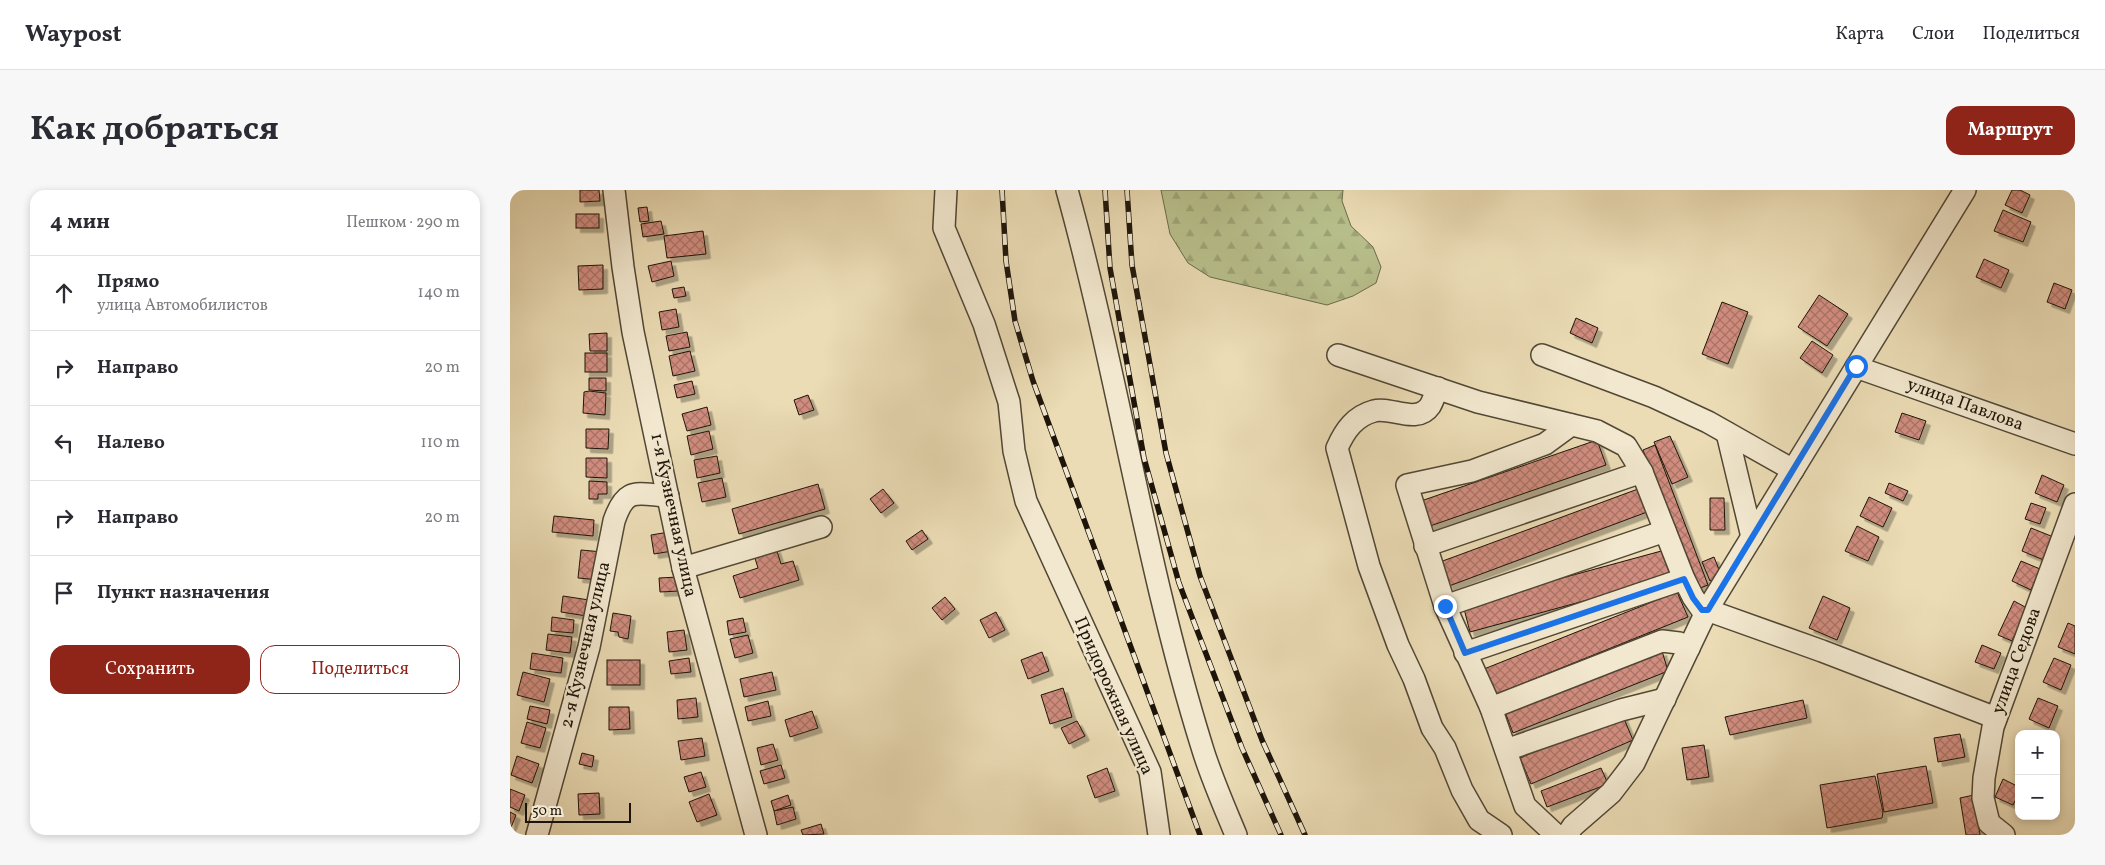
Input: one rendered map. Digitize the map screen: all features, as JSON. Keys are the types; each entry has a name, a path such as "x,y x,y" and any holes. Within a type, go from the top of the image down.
{"street":[{"name":"1-я Кузнечная улица","path":"614,190 623,267 634,332 683,568 756,835"},
{"name":"Придорожная улица","path":"946,190 944,228 984,324 1009,402 1014,451 1026,501 1150,772 1159,835"},
{"path":"1067,190 1088,266 1138,504 1181,671 1202,748 1236,835"},
{"path":"1567,835 1573,826 1611,793 1634,763 1708,610 1965,190"},
{"path":"1338,355 1478,402 1597,431 1626,446 1642,472 1684,579 1693,598 1702,610 1708,610 1822,651 1996,718"},
{"path":"1542,356 1654,397 1727,433 1793,470"},
{"name":"улица Павлова","path":"1856,366 2075,444"},
{"path":"1438,388 1430,407 1419,414 1376,410 1354,421 1343,435 1337,448 1369,566 1398,645 1414,679 1432,728 1445,748 1462,790 1479,820 1501,835"},
{"path":"1556,835 1525,806 1491,708 1445,606 1407,485 1472,471 1545,444 1571,426"},
{"path":"1727,433 1752,537"},
{"path":"1425,546 1642,472"},
{"name":"2-я Кузнечная улица","path":"537,835 589,647 614,521 620,504 626,497 634,494 668,496"},
{"name":"улица Седова","path":"1996,829 1983,798 1984,778 1996,718 2075,504"},
{"path":"683,568 821,527"},
{"path":"1445,606 1665,531"},
{"path":"1465,653 1684,579"},
{"path":"1491,708 1662,641 1679,643 1689,648"},
{"path":"1506,750 1621,710 1665,699"}],"green space":[{"path":"1161,190 1343,190 1342,201 1351,226 1373,247 1381,267 1376,283 1353,296 1327,305 1210,277 1188,263 1170,234"}],"building":[{"path":"580,190 599,190 600,201 580,202"},
{"path":"2012,190 2020,190 2030,195 2022,213 2005,205"},
{"path":"647,207 649,221 640,222 638,208"},
{"path":"2003,210 2031,222 2023,242 1994,231"},
{"path":"576,214 599,214 599,228 576,228"},
{"path":"661,221 664,234 643,237 641,224"},
{"path":"703,231 706,254 667,258 664,236"},
{"path":"1984,259 2009,270 2001,288 1976,277"},
{"path":"671,261 674,276 652,282 648,266"},
{"path":"603,265 603,289 579,290 578,266"},
{"path":"2054,283 2072,290 2065,309 2047,302"},
{"path":"684,287 686,296 674,298 672,289"},
{"path":"1819,295 1848,314 1827,346 1798,327"},
{"path":"1722,302 1748,312 1728,364 1702,354"},
{"path":"676,309 679,327 662,330 659,312"},
{"path":"1576,318 1598,328 1592,343 1570,333"},
{"path":"687,332 690,347 669,351 666,336"},
{"path":"607,333 607,351 590,351 589,334"},
{"path":"1812,341 1833,355 1822,373 1800,358"},
{"path":"690,351 695,371 673,376 669,356"},
{"path":"585,353 607,353 607,372 585,372"},
{"path":"589,378 606,378 606,391 589,390"},
{"path":"692,381 695,394 677,398 674,385"},
{"path":"584,392 606,393 605,415 583,413"},
{"path":"808,395 814,410 799,415 794,400"},
{"path":"707,407 711,425 687,431 682,414"},
{"path":"1902,413 1926,421 1919,440 1895,432"},
{"path":"586,429 609,429 608,449 586,448"},
{"path":"709,431 713,449 691,455 687,436"},
{"path":"1670,436 1688,477 1672,484 1654,442"},
{"path":"1597,440 1606,465 1430,526 1421,501"},
{"path":"1655,445 1708,585 1695,590 1643,450"},
{"path":"717,456 720,473 697,478 694,460"},
{"path":"586,458 607,458 607,478 586,477"},
{"path":"2042,475 2064,485 2057,502 2035,493"},
{"path":"722,478 726,497 702,502 698,483"},
{"path":"589,481 607,482 607,494 598,494 598,499 589,499"},
{"path":"1889,483 1908,491 1903,501 1885,493"},
{"path":"818,484 825,509 739,534 732,509"},
{"path":"883,489 894,503 881,513 870,499"},
{"path":"1638,489 1647,512 1449,586 1440,562"},
{"path":"1869,497 1892,508 1883,527 1860,516"},
{"path":"1710,498 1724,498 1725,530 1710,530"},
{"path":"2031,503 2046,508 2040,524 2025,519"},
{"path":"554,516 594,520 593,536 552,532"},
{"path":"1857,526 1879,537 1868,561 1845,551"},
{"path":"2031,528 2056,538 2046,561 2022,551"},
{"path":"922,530 928,539 912,550 906,541"},
{"path":"669,532 672,551 654,554 651,535"},
{"path":"776,548 781,564 793,561 799,580 740,598 733,576 758,568 754,555"},
{"path":"581,550 603,552 600,580 578,578"},
{"path":"1665,550 1672,577 1470,632 1463,605"},
{"path":"1714,557 1722,577 1710,581 1702,562"},
{"path":"2021,561 2040,569 2031,590 2012,581"},
{"path":"678,577 679,591 660,592 659,578"},
{"path":"1677,592 1688,617 1494,695 1484,669"},
{"path":"563,596 589,600 587,616 561,612"},
{"path":"1823,596 1850,608 1837,640 1809,628"},
{"path":"945,597 955,609 942,620 932,608"},
{"path":"2014,601 2027,608 2012,641 1998,635"},
{"path":"996,612 1005,630 989,638 980,620"},
{"path":"613,613 631,616 628,639 619,637 618,632 610,631"},
{"path":"552,617 574,620 573,633 551,631"},
{"path":"743,618 746,632 729,635 727,621"},
{"path":"2068,623 2075,626 2075,654 2058,647"},
{"path":"684,630 687,650 669,652 667,632"},
{"path":"548,634 572,637 570,653 546,650"},
{"path":"748,635 753,653 735,658 730,639"},
{"path":"1982,645 2001,653 1994,669 1975,662"},
{"path":"1662,651 1668,671 1513,733 1505,712"},
{"path":"1042,652 1049,671 1028,679 1021,660"},
{"path":"532,653 563,658 561,673 530,669"},
{"path":"689,658 691,672 671,674 669,661"},
{"path":"2054,658 2071,665 2061,690 2043,682"},
{"path":"607,660 640,660 640,685 607,685"},
{"path":"523,672 550,679 544,702 517,695"},
{"path":"772,672 776,690 744,697 740,679"},
{"path":"1063,688 1072,717 1050,724 1041,695"},
{"path":"696,698 698,717 678,719 677,700"},
{"path":"2038,698 2058,706 2049,728 2029,719"},
{"path":"1803,700 1807,718 1730,735 1725,717"},
{"path":"768,701 771,716 748,721 745,707"},
{"path":"530,706 550,710 547,724 527,719"},
{"path":"609,707 629,707 630,729 609,730"},
{"path":"812,711 818,728 790,737 785,720"},
{"path":"1622,714 1633,740 1531,784 1520,758"},
{"path":"1077,721 1085,736 1069,744 1061,728"},
{"path":"527,722 546,728 540,748 521,743"},
{"path":"1960,734 1965,757 1938,762 1934,738"},
{"path":"702,738 705,756 681,760 678,741"},
{"path":"773,744 778,760 761,765 757,748"},
{"path":"1704,745 1709,777 1687,780 1682,748"},
{"path":"582,753 594,756 592,767 579,764"},
{"path":"517,756 539,764 532,783 511,775"},
{"path":"781,765 785,778 764,784 760,771"},
{"path":"1926,766 1933,803 1884,812 1877,774"},
{"path":"1107,768 1115,791 1095,798 1087,776"},
{"path":"1601,768 1608,784 1547,807 1541,791"},
{"path":"701,772 706,787 689,792 684,777"},
{"path":"1875,776 1883,812 1882,818 1827,828 1820,785"},
{"path":"2003,779 2015,785 2015,801 2013,805 1995,797"},
{"path":"510,789 525,795 519,811 510,807"},
{"path":"599,793 600,814 579,815 578,794"},
{"path":"709,794 717,815 697,822 689,802"},
{"path":"788,795 791,805 774,811 771,801"},
{"path":"1974,795 1980,835 1966,835 1960,798"},
{"path":"793,807 796,819 777,825 774,811"},
{"path":"510,812 516,815 510,830"},
{"path":"821,824 824,834 803,835 801,830"}],"railway":[{"path":"1002,190 1006,261 1015,321 1033,381 1200,835"},
{"path":"1105,190 1110,268 1144,458 1179,583 1242,748 1281,835"},
{"path":"1127,190 1132,265 1166,453 1200,576 1262,740 1305,835"}],"route":[{"path":"1445,606 1465,653 1684,579 1693,598 1702,610 1708,610 1856,366"}]}
